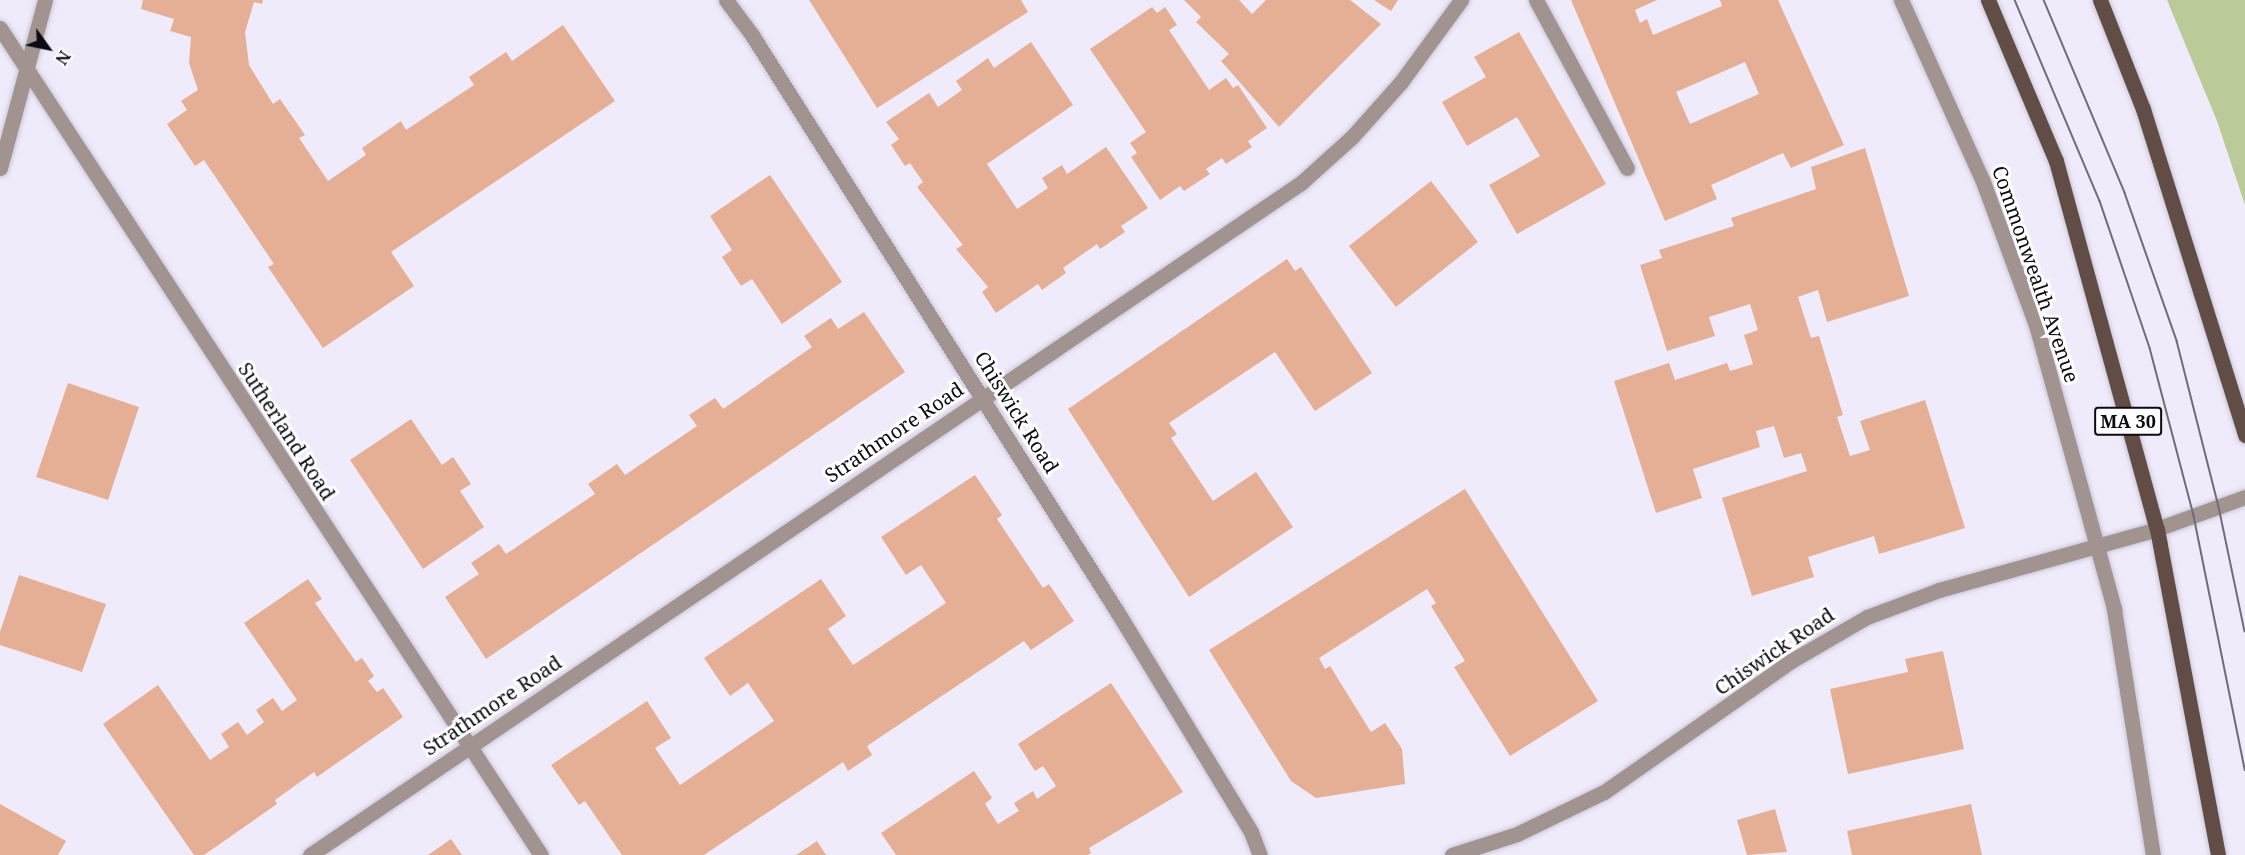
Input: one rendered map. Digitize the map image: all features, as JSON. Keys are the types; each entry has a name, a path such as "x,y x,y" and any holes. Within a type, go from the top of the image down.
{"main road":[{"name":"MA 30","path":"1989,0 2056,161 2157,529 2218,855"},
{"path":"2100,0 2146,120 2245,435"}],"street":[{"path":"0,168 45,0"},
{"name":"Chiswick Road","path":"726,0 752,35 983,398 1190,730 1251,832 1260,855"},
{"name":"Strathmore Road","path":"310,855 1302,182 1352,137 1401,82 1461,0"},
{"path":"1536,0 1627,168"},
{"name":"Commonwealth Avenue","path":"1901,0 1982,179 2036,325 2099,545 2114,609 2153,855"},
{"name":"Sutherland Road","path":"0,28 468,747 541,855"},
{"name":"Chiswick Road","path":"1452,855 1517,834 1604,792 1791,660 1868,617 1939,590 2157,529 2245,497"}],"green space":[{"path":"2167,0 2245,0 2245,205 2217,121"}],"building":[{"path":"143,0 263,0 262,4 254,2 245,32 249,65 273,104 280,99 305,135 299,138 328,181 366,155 362,148 401,121 406,130 474,85 469,77 506,52 512,61 563,25 615,101 391,252 414,286 323,348 268,267 274,264 204,160 195,166 167,124 187,110 181,101 198,90 189,63 191,37 170,31 174,19 141,9"},
{"path":"809,0 1021,0 1028,12 877,108"},
{"path":"1184,0 1239,0 1252,14 1266,0 1350,0 1381,24 1279,127 1221,61 1229,54 1196,22 1201,17"},
{"path":"1374,0 1398,0 1391,11"},
{"path":"1571,0 1657,0 1635,10 1640,23 1647,19 1653,35 1722,6 1720,0 1778,0 1844,145 1791,168 1783,153 1711,185 1717,199 1665,221","holes":["1745,62 1759,94 1690,124 1676,92"]},
{"path":"1152,7 1157,13 1165,7 1177,25 1169,30 1209,90 1226,78 1233,88 1238,85 1267,128 1248,141 1252,147 1226,164 1222,158 1206,169 1210,174 1184,191 1180,186 1160,200 1131,157 1137,153 1130,143 1146,132 1090,49"},
{"path":"1519,32 1606,184 1517,234 1489,185 1540,156 1517,117 1467,146 1442,102 1486,77 1474,57"},
{"path":"1031,42 1073,105 987,164 1017,209 1048,188 1042,178 1062,165 1067,174 1106,147 1148,208 1121,226 1125,232 1100,249 1097,244 1063,268 1066,273 1042,290 1038,284 996,313 982,292 988,287 956,249 963,245 917,187 923,182 910,163 905,166 891,145 899,139 886,122 929,93 938,107 962,90 956,81 988,58 994,68"},
{"path":"1865,148 1909,296 1827,322 1818,290 1798,297 1811,338 1819,336 1843,415 1837,417 1850,456 1870,450 1860,421 1925,400 1965,528 1879,554 1874,536 1808,557 1814,577 1752,596 1722,498 1807,471 1801,453 1784,458 1774,426 1756,431 1760,447 1693,469 1702,498 1656,513 1614,381 1669,363 1675,380 1727,363 1730,371 1753,364 1744,335 1758,330 1750,304 1709,317 1715,336 1667,351 1640,265 1662,258 1659,250 1734,226 1731,218 1816,189 1811,167"},
{"path":"770,175 842,282 782,324 752,279 741,286 722,257 732,250 710,216"},
{"path":"1431,181 1478,242 1396,307 1349,246"},
{"path":"1287,259 1295,271 1301,267 1372,373 1315,411 1275,352 1169,423 1177,434 1171,438 1213,501 1256,472 1293,527 1189,597 1068,409"},
{"path":"864,312 905,372 486,659 445,597 479,574 471,563 499,544 506,554 595,494 588,484 617,464 625,475 697,426 689,415 715,398 723,409 812,347 804,336 831,318 838,329"},
{"path":"68,383 139,407 108,500 36,477"},
{"path":"411,419 442,465 453,457 471,484 460,491 484,527 423,569 350,460"},
{"path":"975,475 1002,515 997,519 1043,588 1049,584 1074,621 1031,650 1024,641 867,746 872,755 848,771 843,762 704,855 622,855 585,801 579,805 551,765 647,701 671,738 655,748 680,785 774,721 748,683 730,696 704,658 821,579 846,616 828,629 853,665 946,603 921,565 906,575 881,537"},
{"path":"1465,489 1598,701 1510,756 1454,667 1465,661 1431,606 1436,603 1427,589 1319,658 1325,669 1330,666 1371,732 1385,723 1402,749 1405,784 1316,798 1291,781 1209,650"},
{"path":"19,575 106,604 82,672 0,645 0,632"},
{"path":"308,579 322,599 315,603 356,662 362,658 374,676 368,681 377,692 383,688 403,717 317,777 314,772 275,800 277,804 204,855 194,855 103,724 158,685 210,760 229,747 221,734 238,722 247,735 264,722 256,710 273,698 282,711 297,700 244,623"},
{"path":"1943,651 1964,749 1848,774 1830,689 1908,672 1905,659"},
{"path":"1111,683 1183,792 1089,848 1091,853 1088,855 896,855 881,833 974,771 992,798 985,804 998,824 1019,811 1014,803 1033,791 1037,799 1056,786 1043,766 1035,771 1018,744"},
{"path":"0,804 66,841 58,855 0,855"},
{"path":"1971,804 1982,855 1852,855 1847,831"},
{"path":"1775,809 1787,852 1747,855 1737,820"},
{"path":"451,839 462,855 428,855"},
{"path":"817,841 826,855 796,855"}],"tram line":[{"path":"2015,0 2100,201 2150,348 2194,516 2245,770"},
{"path":"2044,0 2125,193 2177,341 2219,507 2245,631"}]}
